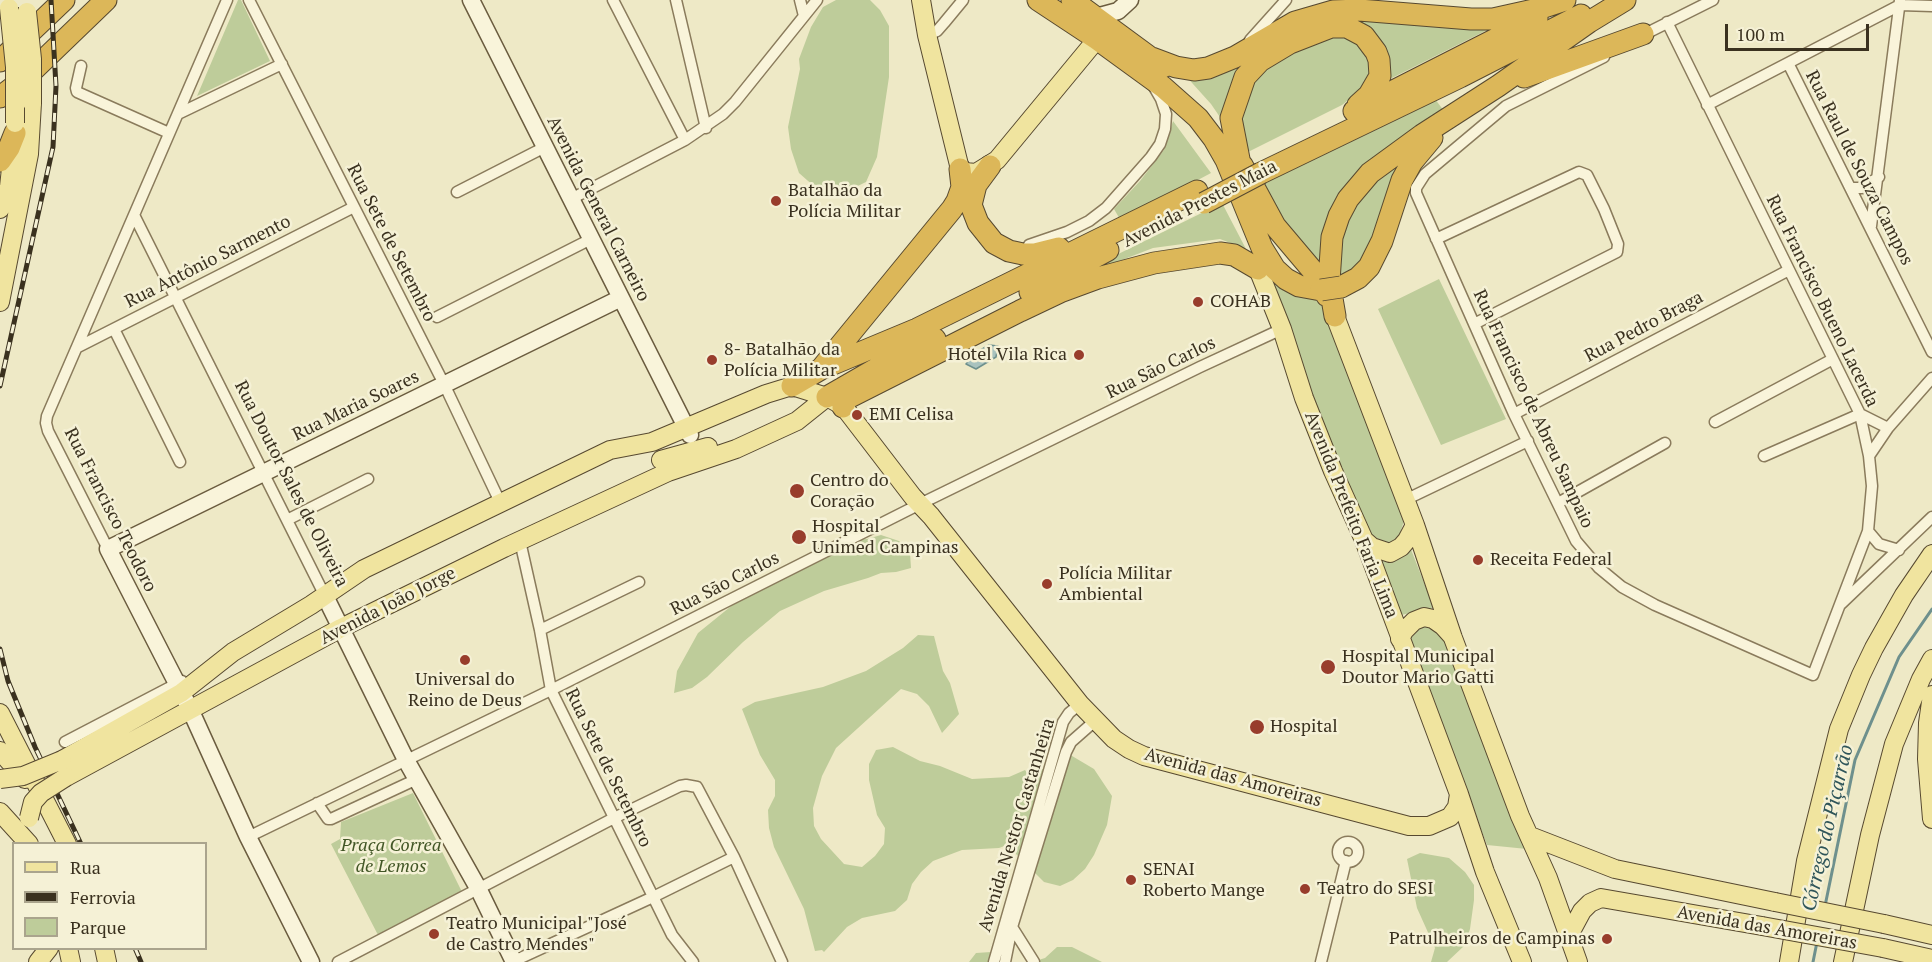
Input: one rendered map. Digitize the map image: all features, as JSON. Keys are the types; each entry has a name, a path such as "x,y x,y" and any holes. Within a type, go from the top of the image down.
{"highway":[{"path":"0,61 63,0"},
{"path":"0,97 24,79 106,0"},
{"path":"1038,0 1097,39 1178,79 1211,113 1252,165"},
{"path":"1072,0 1096,17 1149,66 1210,158 1258,269"},
{"path":"1149,66 1194,70 1208,68 1235,57 1295,22 1333,11 1403,6 1454,18 1493,19 1515,16 1565,0"},
{"name":"Avenida Prestes Maia","path":"835,402 893,359 1014,300 1201,197 1252,165 1573,0"},
{"name":"Avenida Prestes Maia","path":"1252,165 1460,77 1611,0"},
{"path":"1335,316 1329,281 1332,237 1348,199 1370,173 1422,135 1498,87 1580,28 1625,0"},
{"path":"1335,316 1324,286 1275,226 1231,118 1245,77 1260,61 1290,43 1331,27 1347,27 1357,31 1372,46 1379,60 1380,76 1377,84 1369,96 1347,115"},
{"path":"1498,87 1643,34"},
{"path":"1163,87 1198,118 1214,139 1226,160 1262,248 1275,269 1286,279 1299,286 1331,289 1358,278 1369,267 1382,241 1402,180 1412,162 1455,114"},
{"path":"0,161 9,148 15,128"},
{"path":"990,166 976,185 971,200 974,214 978,223 994,243 1013,253 1035,254 1063,247 1107,229 1119,229"},
{"path":"821,369 957,201 962,187 960,169"},
{"name":"Avenida Prestes Maia","path":"821,369 918,329 1119,229 1201,197"},
{"path":"939,222 957,216 978,223"},
{"path":"835,402 846,399 1060,292 1098,278 1154,263 1220,253 1234,255 1258,269"},
{"name":"Avenida João Jorge","path":"792,386 821,369"}],"main road":[{"path":"921,0 927,35 960,169 965,172 976,173 990,166 1097,39"},
{"path":"0,302 29,154 32,104 32,59 17,5"},
{"path":"0,209 9,187 15,128 17,5"},
{"name":"Avenida Prefeito Faria Lima","path":"1258,269 1282,329 1304,398 1364,540 1485,872 1522,962"},
{"path":"1335,316 1405,500 1453,638 1520,816 1548,878 1578,962"},
{"path":"792,386 835,402 920,504"},
{"name":"Avenida João Jorge","path":"183,695 233,652 318,601 364,569 610,450 652,442 688,431 766,394 792,386"},
{"name":"Avenida Prestes Maia","path":"797,421 835,402"},
{"name":"Avenida João Jorge","path":"30,842 29,818 33,802 64,769 183,695 668,472 763,437 797,421"},
{"path":"661,460 697,449 763,437"},
{"path":"589,471 610,450"},
{"name":"Avenida das Amoreiras","path":"920,504 1080,704 1114,739 1143,756 1409,826 1429,826 1450,817 1457,807 1458,794"},
{"path":"1364,540 1372,547 1390,553 1401,547 1407,540 1414,525"},
{"path":"1789,957 1806,861 1839,729 1874,648 1904,595 1932,554"},
{"path":"1400,639 1414,621 1424,617 1438,622 1453,638"},
{"path":"1843,962 1884,778 1894,744 1921,679 1932,659"},
{"path":"1932,694 1927,759 1932,819"},
{"path":"0,713 66,842"},
{"path":"0,751 28,783 57,842"},
{"name":"Avenida João Jorge","path":"0,779 64,769"},
{"path":"0,812 29,842"},
{"name":"Avenida das Amoreiras","path":"1530,836 1615,869 1932,935"},
{"name":"Avenida das Amoreiras","path":"1568,937 1582,910 1601,898 1883,948 1932,959"},
{"path":"38,962 47,950"}],"street":[{"name":"Rua Francisco Teodoro","path":"227,0 47,416 46,423 183,695 248,837 310,962"},
{"name":"Rua Sete de Setembro","path":"249,0 444,384 500,502"},
{"name":"Avenida General Carneiro","path":"471,0 688,431"},
{"path":"613,0 685,140"},
{"path":"676,0 706,128"},
{"path":"800,0 804,16"},
{"path":"571,199 706,128 735,102 817,0"},
{"path":"927,35 936,31 963,0"},
{"path":"1096,17 1118,11 1130,0"},
{"path":"1235,57 1286,0"},
{"path":"1643,34 1713,0"},
{"path":"1707,105 1900,2 1932,6"},
{"path":"1871,226 1900,2"},
{"name":"Rua Francisco Bueno Lacerda","path":"1667,22 1860,414 1869,456 1872,486 1868,531 1813,675"},
{"name":"Rua Francisco de Abreu Sampaio","path":"1643,34 1594,62 1506,106 1425,174 1416,188 1416,193 1514,414 1576,541 1599,568 1622,587 1655,605 1813,675"},
{"name":"Rua Raul de Souza Campos","path":"1788,63 1932,352"},
{"path":"178,114 282,64"},
{"path":"81,66 77,92 169,133"},
{"path":"994,243 1024,246 1050,239 1089,221 1121,194 1160,144 1165,129 1166,114 1149,66"},
{"path":"458,192 545,147"},
{"path":"1436,239 1579,172 1587,175 1604,209 1618,244 1617,252 1474,324"},
{"path":"1851,188 1862,188 1879,177"},
{"name":"Rua Antônio Sarmento","path":"78,347 354,207"},
{"name":"Rua Doutor Sales de Oliveira","path":"134,215 265,472 287,520 318,601"},
{"path":"437,317 591,239"},
{"name":"Rua Pedro Braga","path":"1514,414 1789,270"},
{"name":"Rua Maria Soares","path":"108,549 621,298"},
{"path":"1918,321 1930,324"},
{"path":"114,328 180,462"},
{"name":"Rua São Carlos","path":"248,837 551,690 920,504 1282,329"},
{"path":"1715,422 1833,359"},
{"path":"1869,456 1888,428 1932,378"},
{"path":"1764,456 1860,414 1888,428"},
{"path":"1405,500 1528,441"},
{"path":"1558,503 1665,444"},
{"path":"287,520 368,479"},
{"path":"1839,606 1932,517"},
{"path":"1868,531 1880,543 1899,550"},
{"name":"Rua Sete de Setembro","path":"520,540 551,690 652,897 672,935 693,962"},
{"path":"540,630 639,582"},
{"name":"Avenida João Jorge","path":"318,601 322,609 338,623"},
{"path":"338,623 406,760 478,888 514,962 734,856"},
{"name":"Avenida João Jorge","path":"65,742 183,695"},
{"name":"Avenida Nestor Castanheira","path":"994,962 1063,722 1069,713 1080,704"},
{"name":"Avenida Nestor Castanheira","path":"1005,962 1012,927 1068,746 1096,720"},
{"path":"317,802 327,819 331,819 417,779"},
{"path":"338,962 614,818 680,786 691,785 697,787 734,856 782,962"},
{"path":"1321,962 1347,861"},
{"path":"1012,927 1034,962"},
{"path":"1902,953 1926,962"}],"green space":[{"path":"238,0 241,0 270,61 197,96"},
{"path":"836,0 870,0 880,10 889,26 889,77 877,157 866,182 841,194 816,188 799,173 791,149 788,127 800,69 799,59 811,27 823,7"},
{"path":"1356,19 1493,27 1386,81 1390,62 1377,39"},
{"path":"1339,33 1368,51 1373,69 1363,89 1342,105 1244,154 1236,118 1250,80 1289,53"},
{"path":"1248,59 1224,123 1211,104 1184,74 1212,75 1237,68"},
{"path":"1435,99 1444,111 1346,188 1323,272 1297,245 1258,183"},
{"path":"1173,121 1211,173 1121,221 1114,209 1164,150"},
{"path":"1407,156 1376,231 1359,265 1338,279 1343,227 1369,186"},
{"path":"1222,203 1246,249 1220,239 1153,248 1109,265 1106,260"},
{"path":"1268,273 1322,299 1404,521 1397,542 1382,543 1367,533 1311,397"},
{"path":"1439,279 1506,419 1441,445 1378,309"},
{"path":"881,535 899,541 910,553 911,568 881,573 824,591 780,611 743,642 707,677 692,688 674,693 677,671 698,633 735,603 852,540"},
{"path":"1410,547 1434,608 1401,615 1378,560 1396,561"},
{"path":"1424,625 1434,627 1447,640 1527,849 1487,845 1409,642 1415,631"},
{"path":"918,635 934,636 943,671 950,683 959,714 942,733 929,706 917,694 901,689 836,748 822,776 813,808 814,826 821,839 844,864 862,867 884,844 885,828 877,815 869,780 869,764 876,750 893,747 920,761 940,766 972,779 1009,777 1025,770 1031,779 1054,759 1067,753 1094,769 1112,796 1107,825 1085,869 1073,880 1060,886 1044,882 1007,845 999,848 962,850 933,861 912,884 907,900 895,911 862,918 847,927 824,952 815,951 804,909 774,847 769,828 768,810 775,796 775,780 760,755 742,709 755,702 823,687 866,671 903,648"},
{"name":"Praça Correa de Lemos","path":"413,793 462,892 378,935 331,844 340,839 341,822"},
{"path":"1420,853 1449,858 1465,872 1474,885 1470,929 1464,946 1447,962 1431,962 1435,948 1417,908 1407,859"},
{"path":"1057,947 1072,947 1102,962 1032,962 1045,958"},
{"path":"991,952 1007,962 969,962 976,953"}],"water":[{"path":"989,345 998,346 996,357 976,369 966,364 972,355"}],"waterway":[{"name":"Córrego do Piçarrão","path":"1825,906 1855,760 1899,657 1932,609"},
{"name":"Córrego do Piçarrão","path":"1813,962 1817,942"}],"railway":[{"path":"0,386 53,147 56,86 51,0"},
{"path":"0,649 8,681 35,747 80,842"},
{"path":"136,950 141,962"}],"place":[{"name":"Batalhão da Polícia Militar","path":"776,201"},
{"name":"COHAB","path":"1198,302"},
{"name":"Hotel Vila Rica","path":"1079,355"},
{"name":"8- Batalhão da Polícia Militar","path":"712,360"},
{"name":"EMI Celisa","path":"857,415"},
{"name":"Centro do Coração","path":"797,491"},
{"name":"Hospital Unimed Campinas","path":"799,537"},
{"name":"Receita Federal","path":"1478,560"},
{"name":"Polícia Militar Ambiental","path":"1047,584"},
{"name":"Universal do Reino de Deus","path":"465,660"},
{"name":"Hospital Municipal Doutor Mario Gatti","path":"1328,667"},
{"name":"Hospital","path":"1257,727"},
{"name":"SENAI Roberto Mange","path":"1131,880"},
{"name":"Teatro do SESI","path":"1305,889"},
{"name":"Teatro Municipal \"José de Castro Mendes\"","path":"434,934"},
{"name":"Patrulheiros de Campinas","path":"1607,939"}]}
